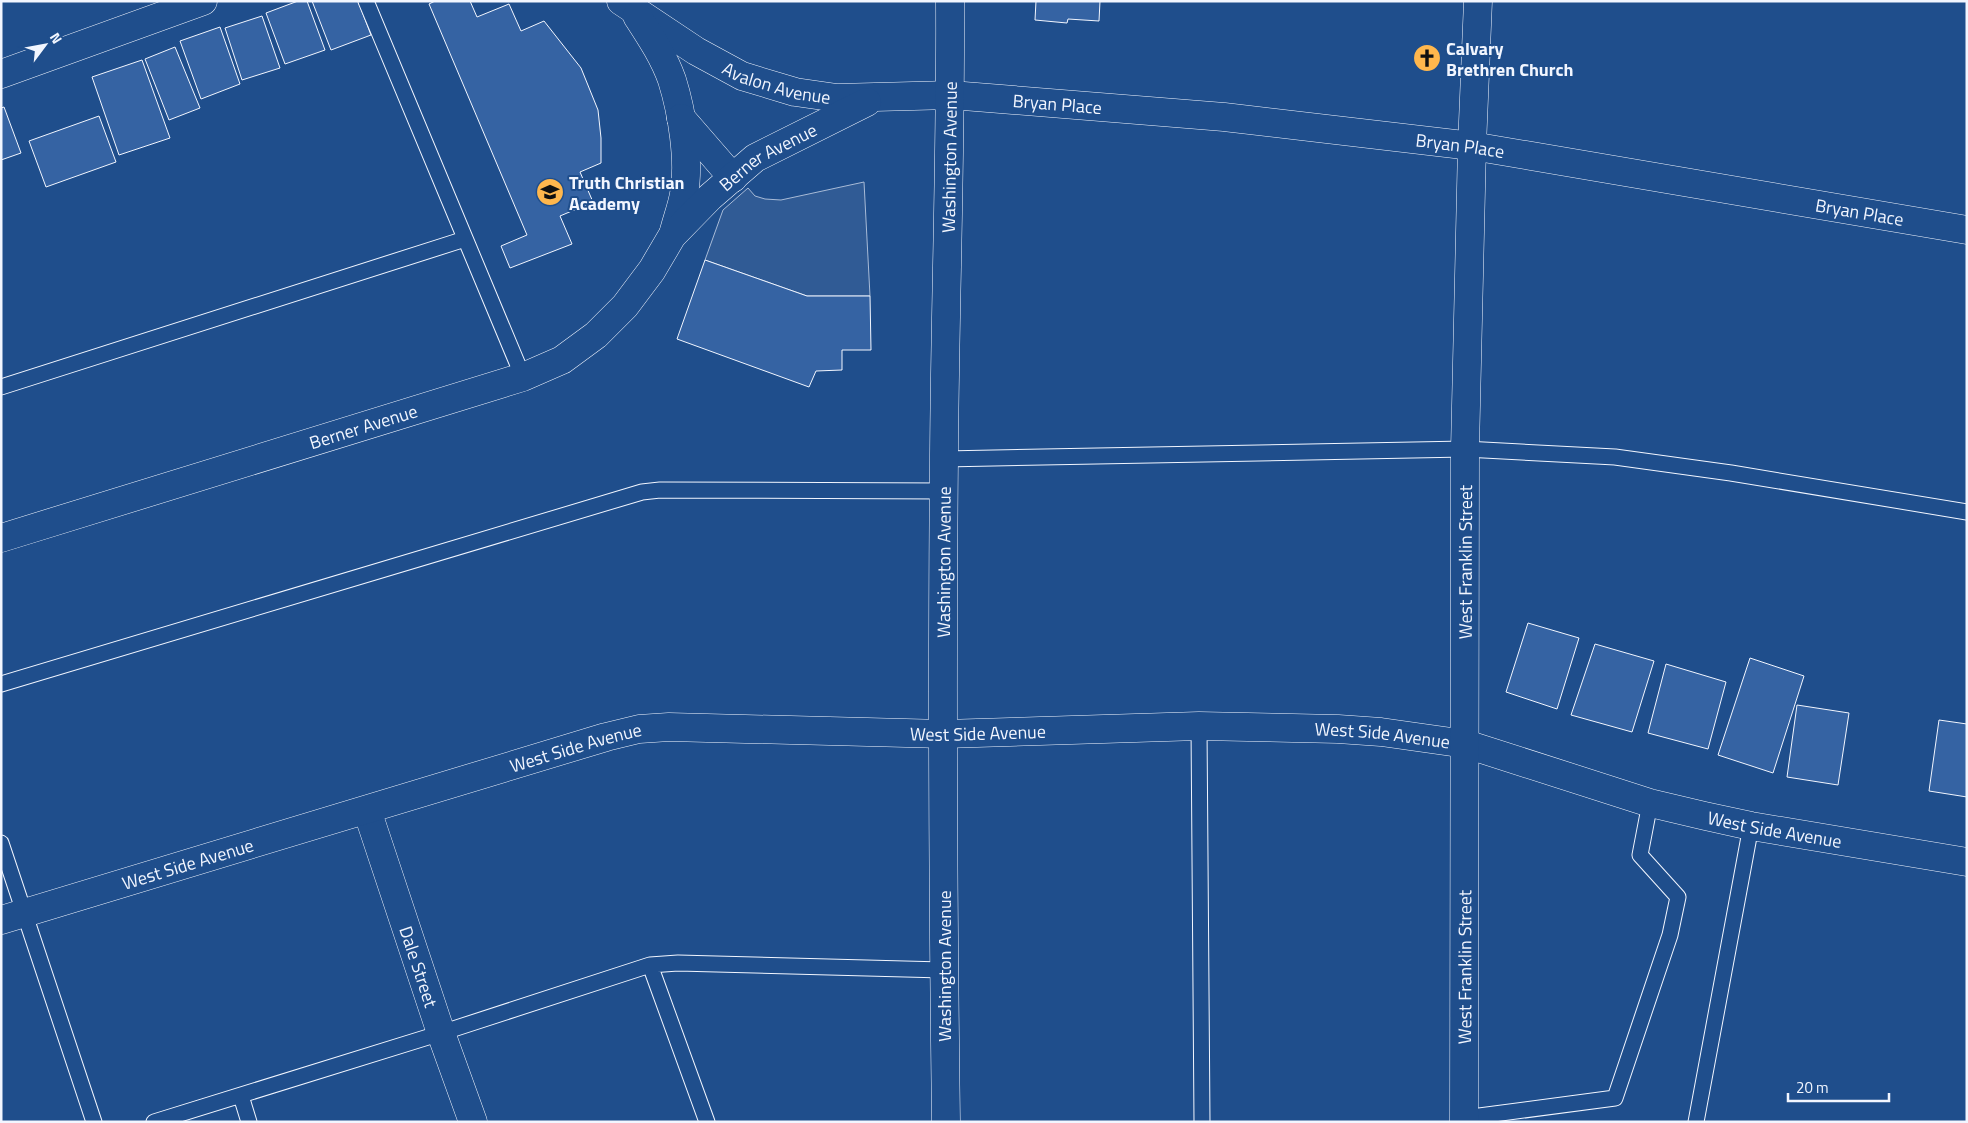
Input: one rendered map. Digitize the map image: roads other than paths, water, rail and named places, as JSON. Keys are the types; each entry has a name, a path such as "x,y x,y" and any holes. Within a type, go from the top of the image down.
{"street":[{"path":"1,74 203,1"},
{"name":"Washington Avenue","path":"946,1122 944,970 944,459 950,1"},
{"name":"West Franklin Street","path":"1464,1120 1465,449 1472,146 1478,1"},
{"name":"Avalon Avenue","path":"627,5 696,51 742,76 795,92 829,97 950,95"},
{"name":"Berner Avenue","path":"1,538 523,377 562,360 596,335 625,306 652,270 672,236 685,193 686,152 681,118 671,79 656,48 627,5"},
{"name":"Bryan Place","path":"950,95 1224,117 1472,146 1967,230"},
{"name":"Berner Avenue","path":"672,236 710,197 755,158 878,97"},
{"path":"681,118 733,178"},
{"name":"West Side Avenue","path":"13,916 606,737 639,729 670,728 944,734 1199,726 1338,729 1466,744 1650,803 1751,826 1967,862"},
{"name":"Dale Street","path":"367,810 441,1033 473,1122"}],"lane":[{"path":"366,1 523,377"},
{"path":"1,387 465,239"},
{"path":"944,459 1465,449 1615,457 1731,473 1967,512"},
{"path":"1,684 642,492 660,490 945,491"},
{"path":"1199,726 1202,1122"},
{"path":"1464,1120 1615,1098 1670,935 1678,897 1640,856 1650,803"},
{"path":"1696,1122 1751,826"},
{"path":"1,844 13,916 94,1122"},
{"path":"154,1122 441,1033 650,965 678,963 944,970"},
{"path":"650,965 707,1122"},
{"path":"241,1096 249,1122"}],"place":[{"name":"Calvary Brethren Church","path":"1427,58"},
{"name":"Truth Christian Academy","path":"550,192"}]}
